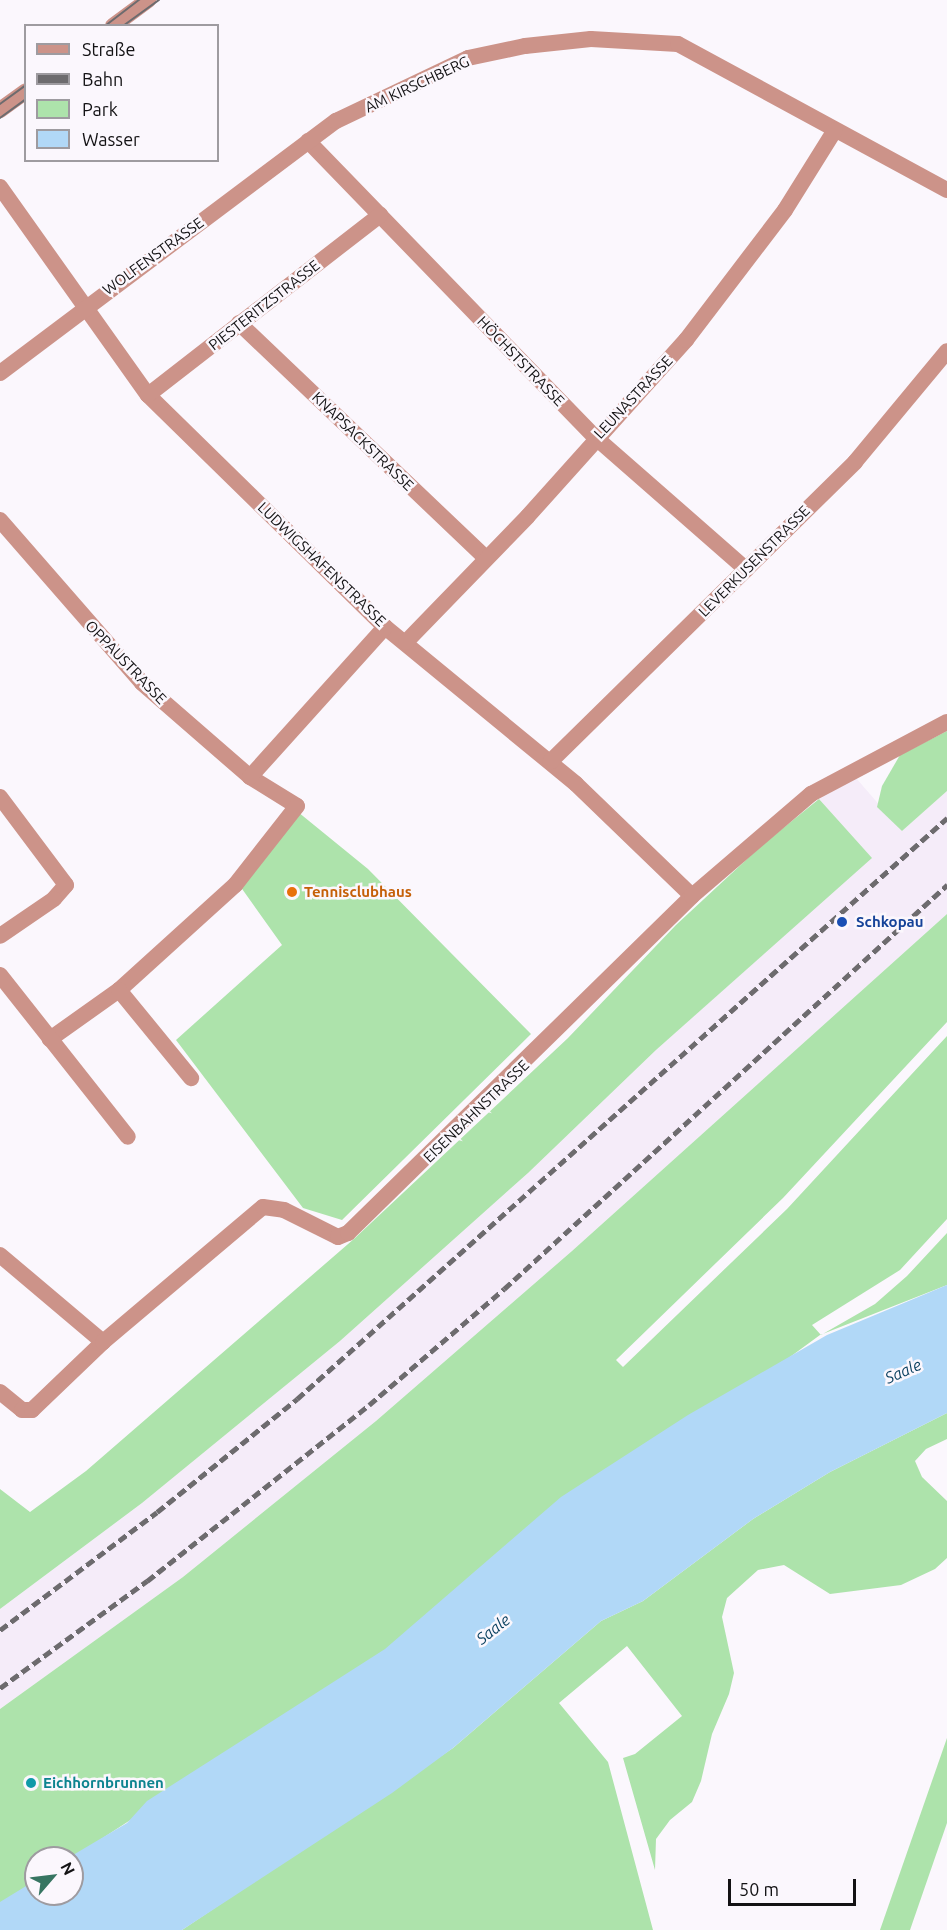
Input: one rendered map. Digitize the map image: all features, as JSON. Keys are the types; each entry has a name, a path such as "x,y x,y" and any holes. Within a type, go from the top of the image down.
{"street":[{"path":"116,24 148,0"},
{"name":"AM KIRSCHBERG","path":"308,141 336,121 468,58 525,46 591,39 678,44 947,190"},
{"path":"0,111 24,93"},
{"name":"LEUNASTRASSE","path":"406,642 686,340 785,210 835,130"},
{"name":"HÖCHSTSTRASSE","path":"308,141 595,437 746,569"},
{"name":"WOLFENSTRASSE","path":"0,373 308,141"},
{"name":"LUDWIGSHAFENSTRASSE","path":"0,187 148,395 386,627 550,762 692,896"},
{"name":"PIESTERITZSTRASSE","path":"148,395 380,215"},
{"name":"KNAPSACKSTRASSE","path":"239,323 486,558"},
{"name":"LEVERKUSENSTRASSE","path":"550,762 855,462 947,351"},
{"name":"OPPAUSTRASSE","path":"0,520 142,683 250,777 297,806 235,885 119,990"},
{"path":"250,777 386,627"},
{"name":"EISENBAHNSTRASSE","path":"0,1392 22,1410 32,1410 103,1342 263,1207 285,1210 338,1237 348,1233 692,896 811,794 947,722"},
{"path":"0,797 66,885 54,899 0,936"},
{"path":"0,975 128,1137"},
{"path":"50,1039 119,990 191,1078"},
{"path":"0,1255 103,1342"}],"shaded area":[{"path":"856,778 902,831 947,791 947,914 572,1251 376,1421 183,1577 0,1709 0,1609 142,1503 340,1341 528,1173 656,1050 871,858 819,799"}],"green space":[{"path":"947,731 947,791 902,831 877,807 882,786 900,755"},
{"path":"819,799 872,858 656,1050 528,1173 340,1341 142,1503 0,1609 0,1489 30,1512 86,1471 355,1238 568,1038 676,925 760,847"},
{"path":"298,812 368,869 531,1034 342,1220 303,1208 176,1040 282,945 240,886"},
{"path":"947,914 947,1022 783,1198 616,1360 623,1367 787,1209 947,1036 947,1219 900,1270 812,1325 821,1335 378,1659 84,1850 84,1846 24,1846 24,1895 0,1912 0,1709 183,1577 376,1421 572,1251"},
{"path":"947,1233 947,1285 823,1334 875,1304 907,1276"},
{"path":"947,1413 947,1439 926,1449 915,1461 922,1477 947,1501 947,1558 935,1569 901,1585 830,1594 784,1565 758,1570 727,1598 722,1617 734,1673 729,1694 712,1734 701,1781 692,1802 670,1820 656,1839 655,1870 623,1758 635,1754 682,1716 627,1646 559,1703 608,1762 653,1930 182,1930 453,1748 601,1621 643,1601 753,1519 830,1472"},
{"path":"947,1738 947,1823 910,1930 880,1930"}],"water":[{"name":"Saale","path":"947,1285 947,1413 830,1472 753,1519 643,1601 601,1621 453,1748 392,1793 182,1930 0,1930 0,1902 24,1887 24,1906 84,1906 84,1849 127,1823 147,1801 385,1649 561,1497 688,1415 827,1335"}],"tram line":[{"path":"108,24 139,0"},
{"path":"126,24 159,0"},
{"path":"0,104 24,86"},
{"path":"0,118 24,100"}],"railway":[{"path":"0,1630 157,1512 297,1399 947,818"},
{"path":"0,1688 147,1581 369,1405 504,1289 947,885"}],"place":[{"name":"Tennisclubhaus","path":"292,892"},
{"name":"Schkopau","path":"842,922"},
{"name":"Eichhornbrunnen","path":"31,1783"}]}
